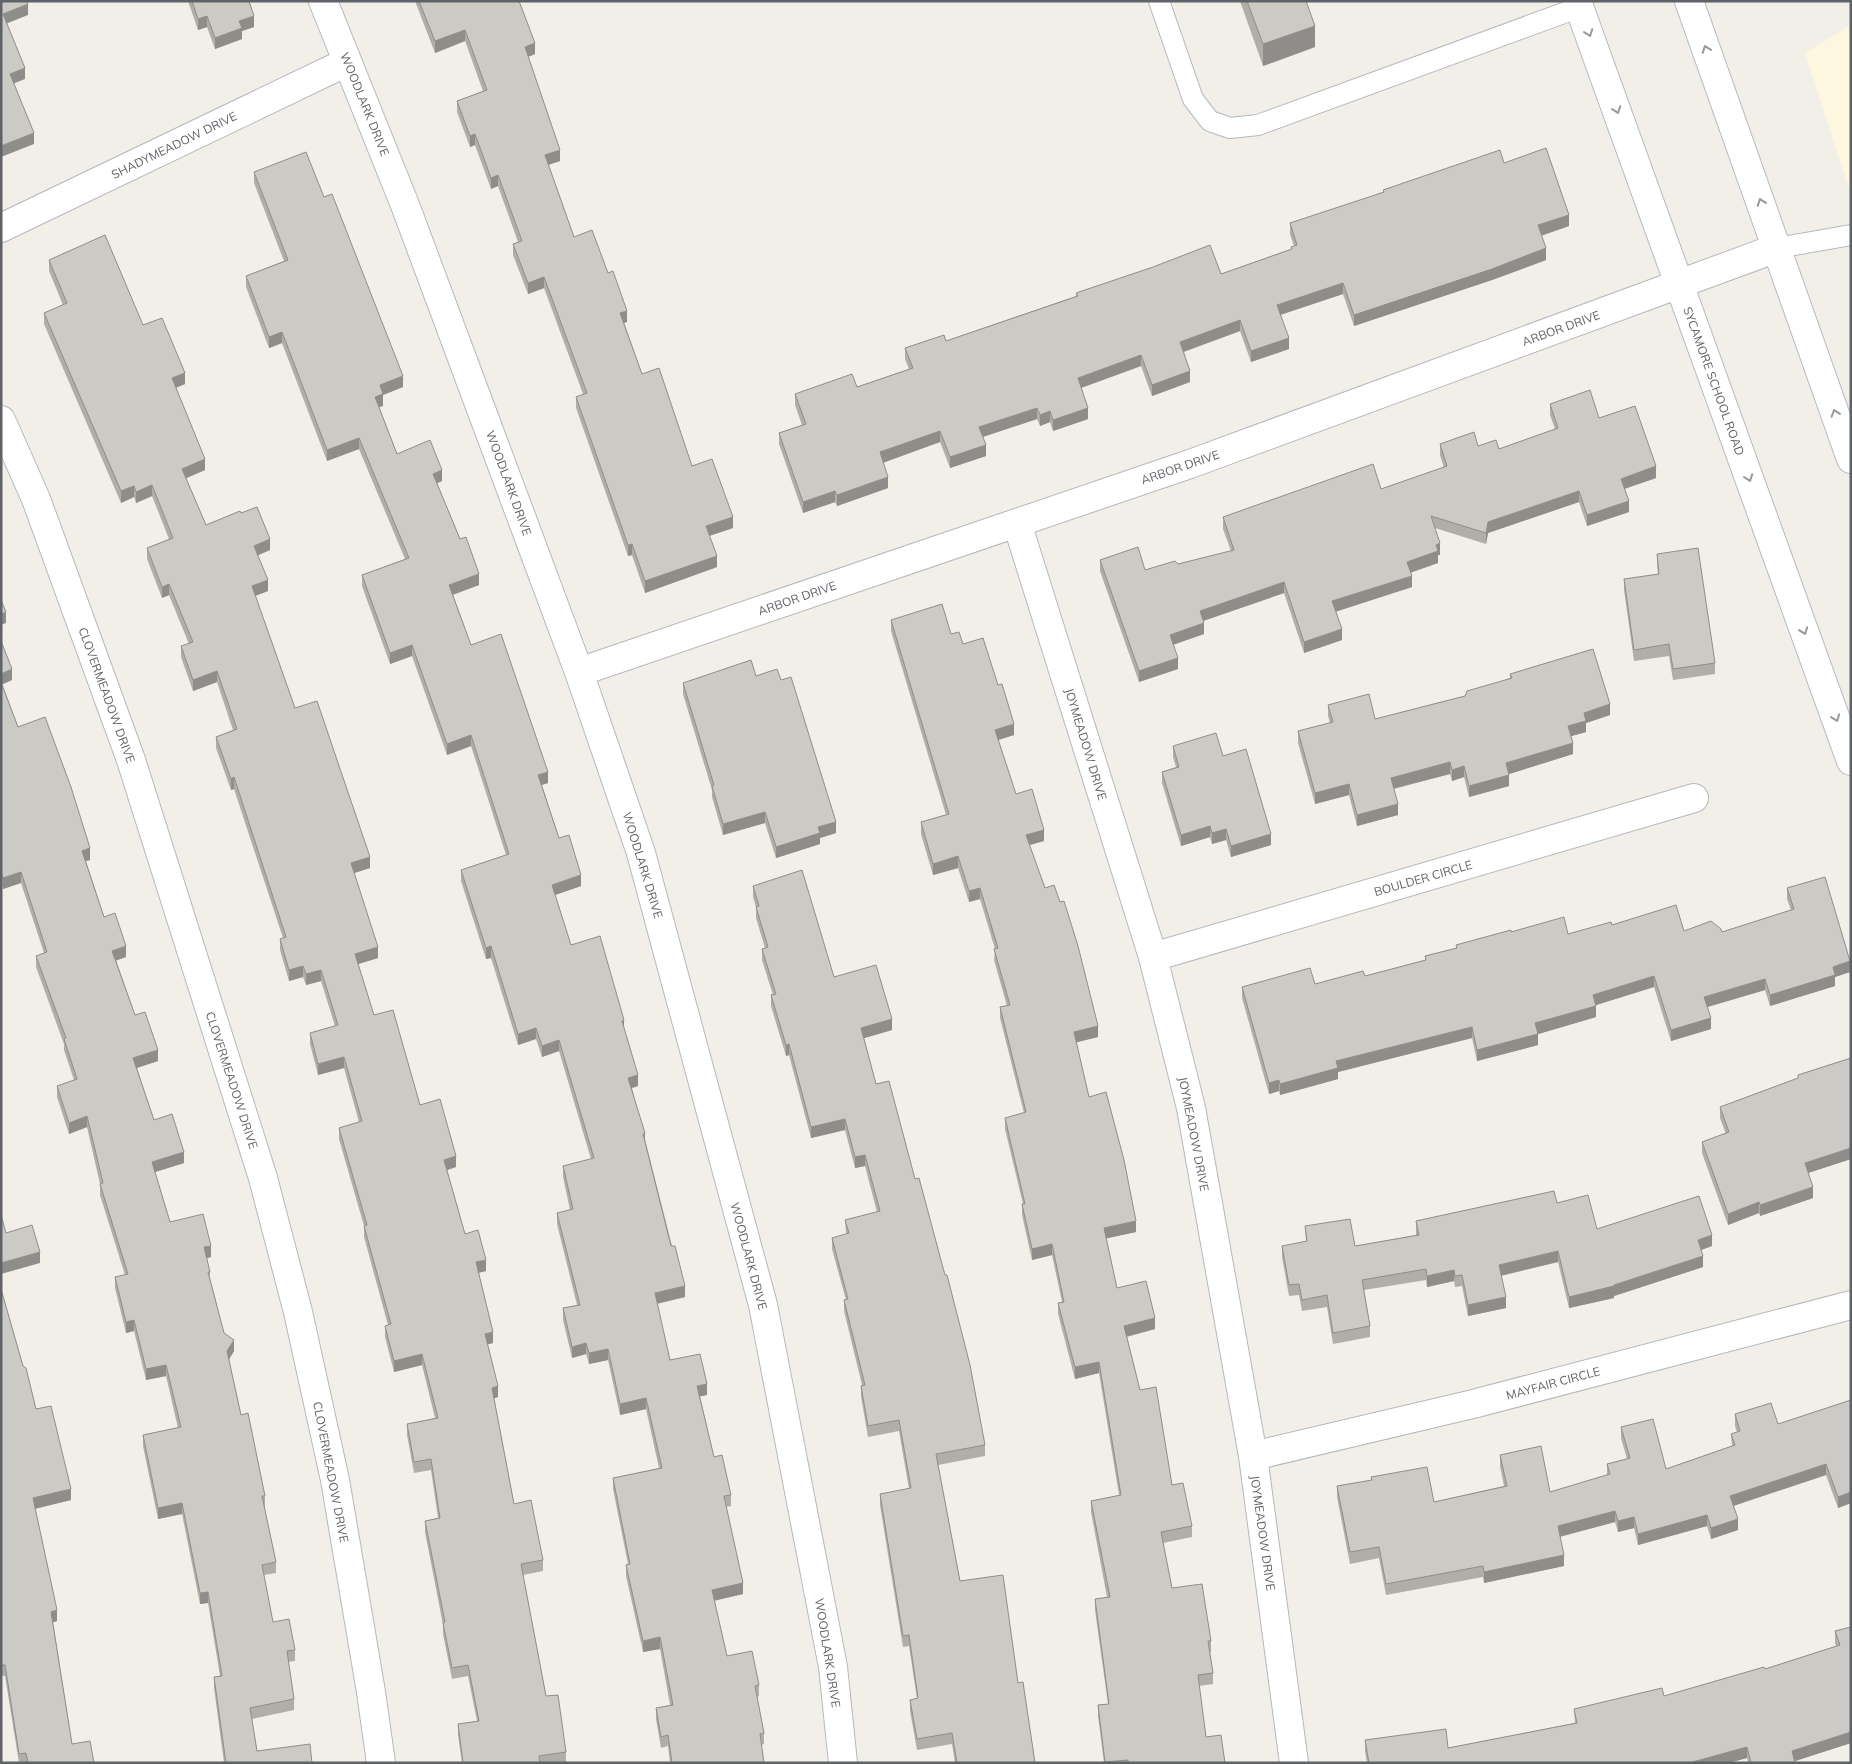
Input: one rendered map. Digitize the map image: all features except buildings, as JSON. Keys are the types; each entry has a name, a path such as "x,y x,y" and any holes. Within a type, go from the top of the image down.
{"street":[{"name":"WOODLARK DRIVE","path":"323,1 405,205 579,672 641,852 763,1305 833,1667 843,1763"},
{"path":"1689,1 1851,458"},
{"name":"SYCAMORE SCHOOL ROAD","path":"1578,4 1851,761"},
{"name":"SHADYMEADOW DRIVE","path":"1,228 347,62"},
{"name":"ARBOR DRIVE","path":"579,672 1190,464 1777,248"},
{"name":"CLOVERMEADOW DRIVE","path":"1,420 36,499 131,760 263,1178 298,1312 335,1480 371,1692 381,1763"},
{"name":"JOYMEADOW DRIVE","path":"1017,523 1153,957 1191,1108 1253,1456 1294,1763"},
{"name":"BOULDER CIRCLE","path":"1153,957 1694,798"},
{"name":"MAYFAIR CIRCLE","path":"1253,1456 1473,1404 1851,1305"}],"lane":[{"path":"1159,1 1193,99 1210,120 1230,128 1258,125 1578,4"},
{"path":"1777,248 1851,235"}],"shaded area":[{"path":"1851,25 1851,195 1805,53"}]}
